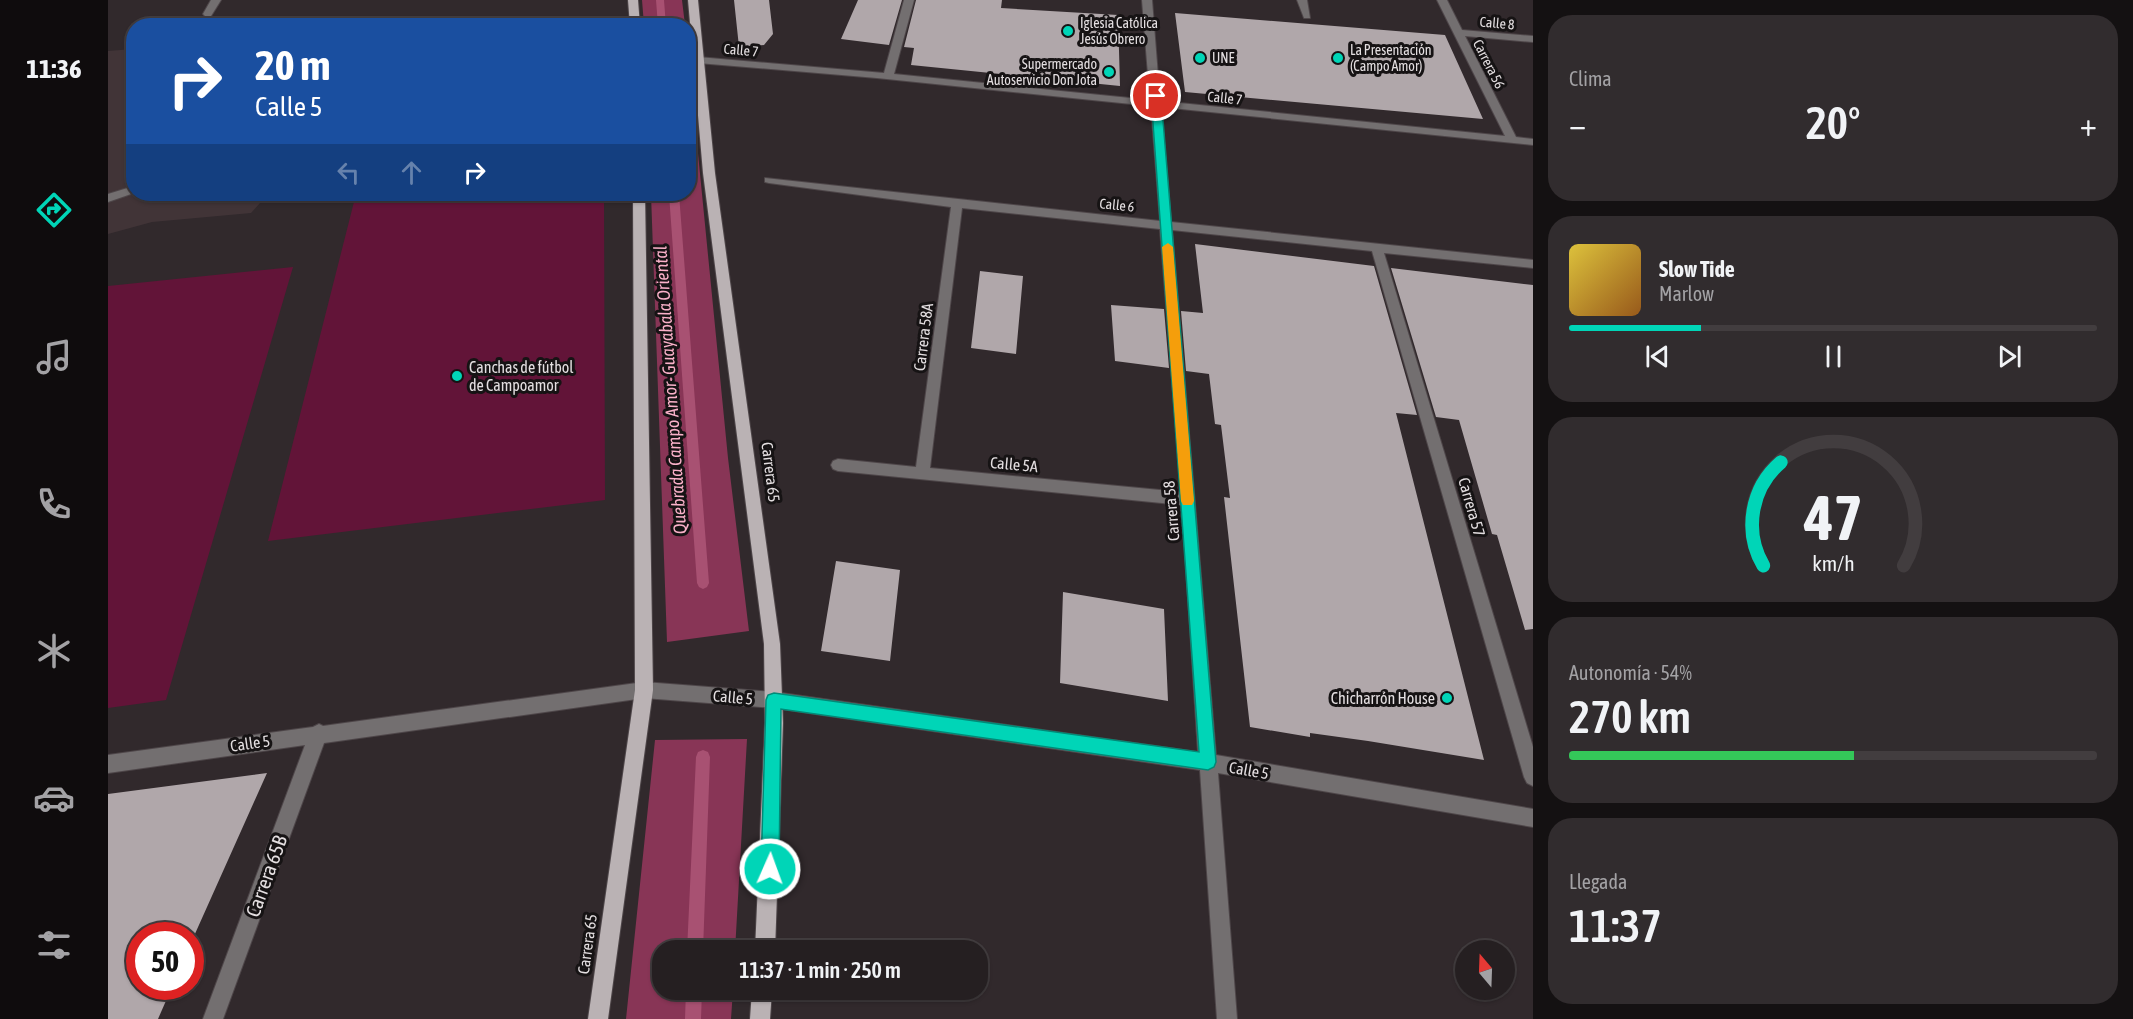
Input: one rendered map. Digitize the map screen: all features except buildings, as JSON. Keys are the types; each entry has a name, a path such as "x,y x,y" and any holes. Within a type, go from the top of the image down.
{"main road":[{"path":"633,0 634,18"},
{"name":"Carrera 65","path":"693,0 694,18"},
{"name":"Carrera 65","path":"696,36 709,173 772,644 774,700 770,869 766,940"},
{"name":"Carrera 65","path":"598,1019 644,690 639,201"},
{"path":"760,1019 761,1000"}],"street":[{"path":"208,14 216,0"},
{"path":"888,77 909,0"},
{"name":"Carrera 58","path":"1147,0 1167,226 1227,1019"},
{"path":"1302,0 1307,16"},
{"name":"Carrera 56","path":"1442,0 1512,140"},
{"name":"Calle 8","path":"1458,33 1533,39"},
{"name":"Calle 7","path":"698,60 1533,142"},
{"name":"Calle 6","path":"769,180 957,204 1533,264"},
{"path":"108,198 126,192"},
{"name":"Carrera 58A","path":"922,474 957,204"},
{"name":"Carrera 57","path":"1377,248 1533,777"},
{"name":"Calle 5A","path":"838,465 1187,499"},
{"name":"Calle 5","path":"108,764 319,733 644,690 774,700 1208,762 1533,818"},
{"name":"Carrera 65B","path":"213,1019 319,733"}],"shaded area":[{"path":"642,0 682,0 684,18 643,18"},
{"path":"126,50 126,201 262,201 251,213 152,222 108,234 108,51"},
{"path":"696,133 728,458 749,631 667,642 651,201 696,201"},
{"name":"Canchas de fútbol de Campoamor","path":"354,201 604,201 605,500 268,541"},
{"path":"293,267 166,700 108,708 108,286"},
{"path":"747,739 736,940 652,940 652,1000 732,1000 731,1019 626,1019 655,740"}],"waterway":[{"name":"Quebrada Campo Amor- Guayabala Oriental","path":"660,0 661,18"},
{"name":"Quebrada Campo Amor- Guayabala Oriental","path":"675,201 703,583"},
{"name":"Quebrada Campo Amor- Guayabala Oriental","path":"695,940 703,757"},
{"name":"Quebrada Campo Amor- Guayabala Oriental","path":"693,1019 694,1000"}],"slow traffic":[{"path":"1168,247 1187,501"}],"place":[{"name":"Iglesia Católica Jesús Obrero","path":"1068,31"},
{"name":"UNE","path":"1200,58"},
{"name":"La Presentación (Campo Amor)","path":"1338,58"},
{"name":"Supermercado Autoservicio Don Jota","path":"1109,72"},
{"name":"Canchas de fútbol de Campoamor","path":"457,376"},
{"name":"Chicharrón House","path":"1447,698"}],"route":[{"path":"770,869 774,700 1208,762 1156,96"}]}
